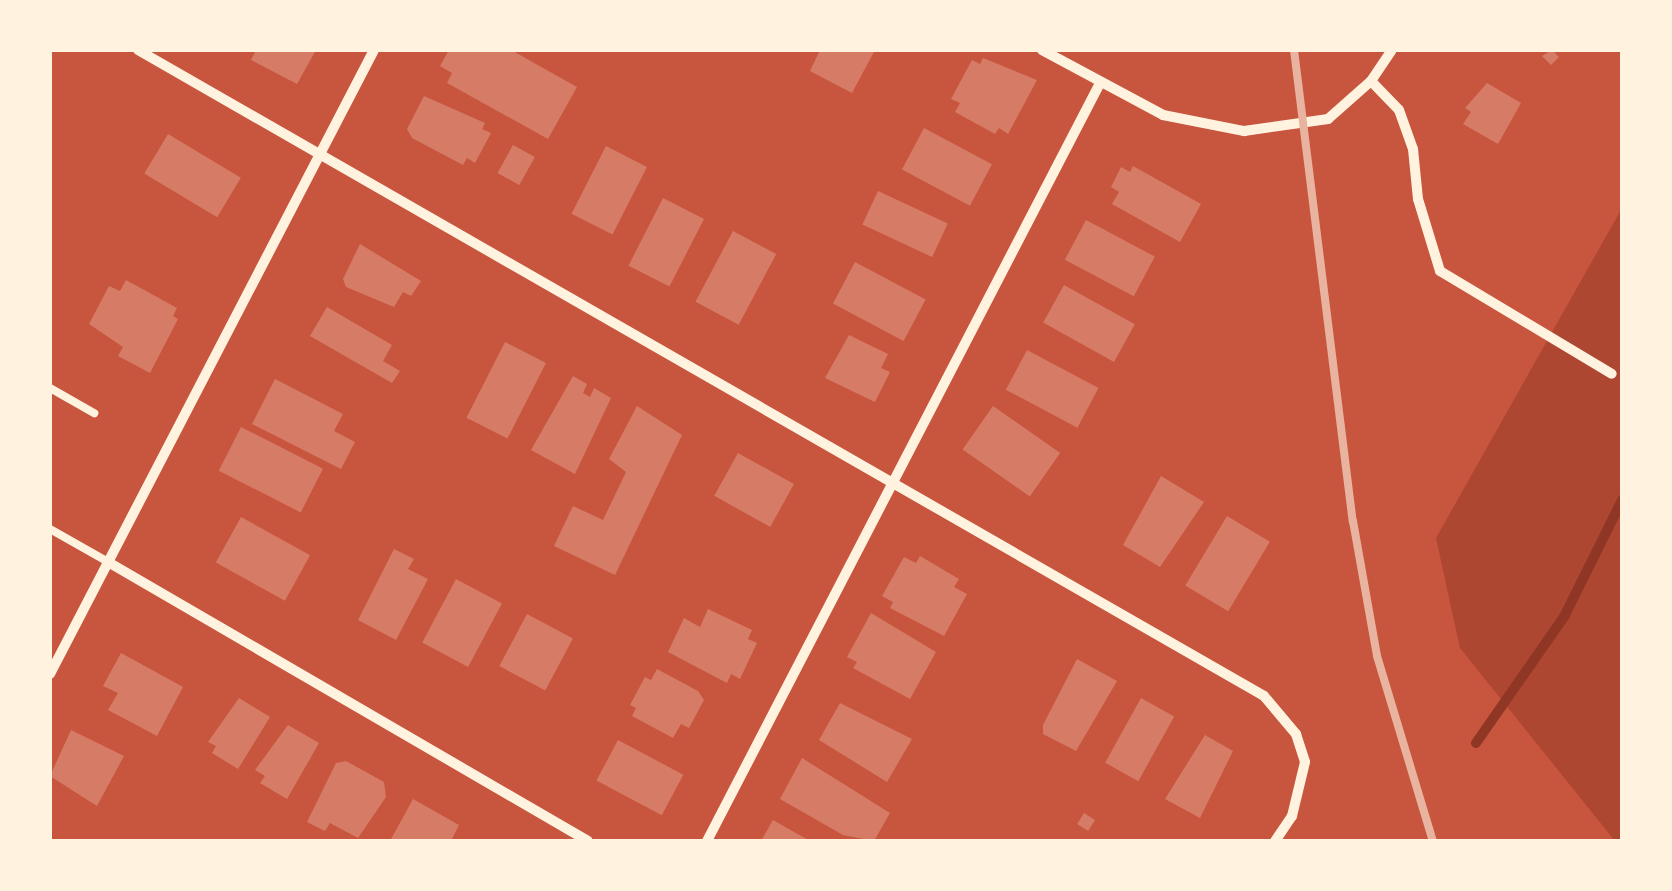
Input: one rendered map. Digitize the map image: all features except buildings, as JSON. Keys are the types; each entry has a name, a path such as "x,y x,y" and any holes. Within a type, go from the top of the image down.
{"street":[{"path":"138,50 888,485 1264,696 1296,734 1304,762 1292,816 1276,841"},
{"path":"50,674 374,50"},
{"path":"1042,50 1163,115 1215,129 1304,126 1328,119 1372,81 1392,50"},
{"path":"1372,81 1398,110 1413,149 1418,199 1440,271 1612,374"},
{"path":"707,841 1100,82"},
{"path":"108,562 588,841"}],"lane":[{"path":"50,388 94,412"},
{"path":"50,529 108,562"}],"shaded area":[{"path":"1622,208 1622,841 1615,841 1460,648 1436,538"}],"waterway":[{"path":"1476,743 1564,617 1622,500"}],"railway":[{"path":"1294,50 1353,521 1377,656 1433,841"}]}
